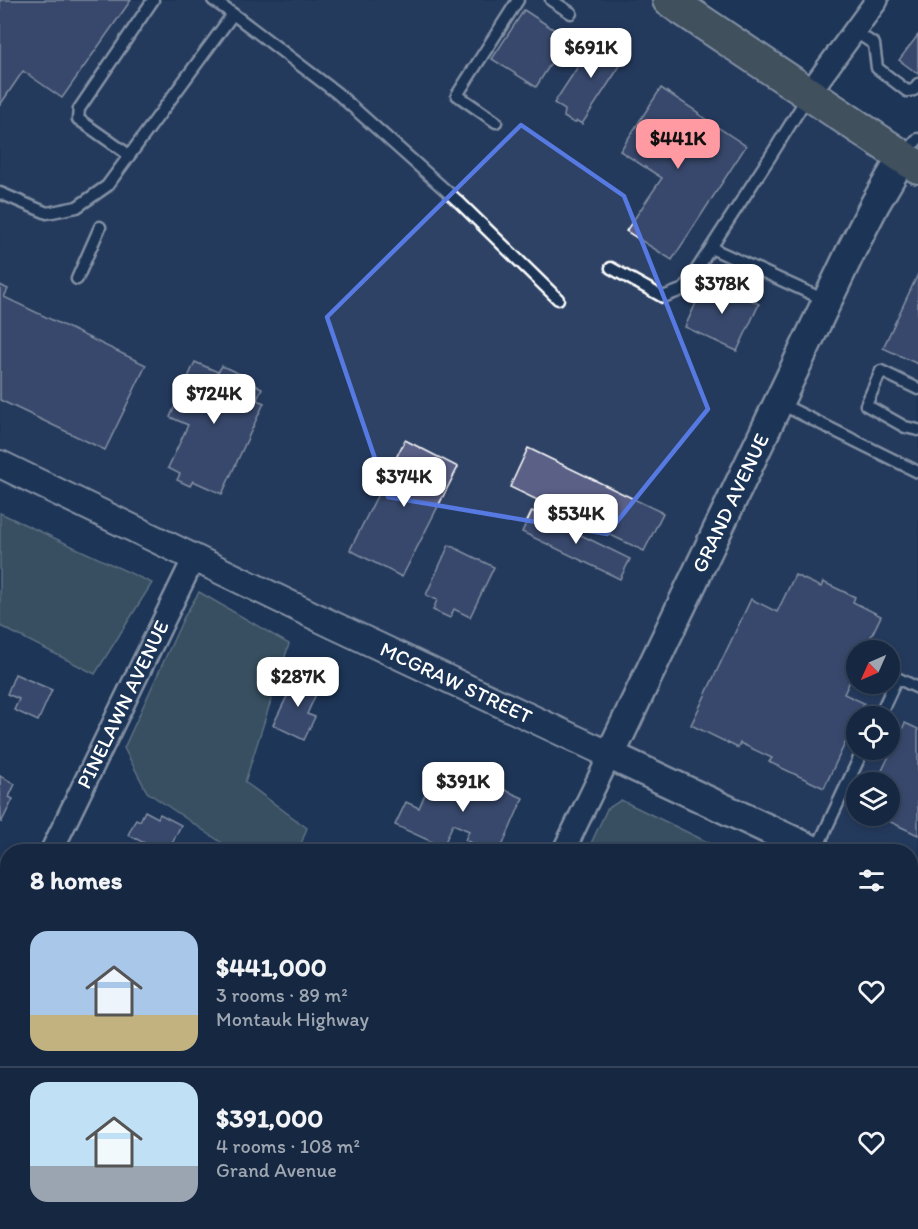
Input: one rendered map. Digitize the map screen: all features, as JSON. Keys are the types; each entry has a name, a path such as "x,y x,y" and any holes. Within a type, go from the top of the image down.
{"main road":[{"path":"669,0 809,93 913,154"},
{"name":"GRAND AVENUE","path":"610,755 875,204 913,154"},
{"name":"MCGRAW STREET","path":"610,755 799,844"}],"street":[{"path":"809,93 877,0"},
{"name":"MCGRAW STREET","path":"0,464 610,755"},
{"name":"PINELAWN AVENUE","path":"55,844 194,558"},
{"name":"GRAND AVENUE","path":"567,844 610,755"}],"lane":[{"path":"129,156 78,119 79,109 153,0"},
{"path":"213,0 338,93 460,203 558,299"},
{"path":"496,122 457,95 518,0"},
{"path":"551,0 571,13"},
{"path":"0,193 47,213 76,207 107,186 233,14"},
{"path":"854,31 874,45 878,68 907,91 914,90 918,84"},
{"path":"610,268 663,297 684,290 809,93"},
{"path":"77,279 100,227"},
{"path":"711,248 827,301"},
{"path":"918,389 881,371 866,405 905,427 918,430"},
{"path":"778,403 918,472"},
{"path":"884,706 897,678 918,688"},
{"path":"820,844 858,760"}],"highlighted area":[{"path":"521,125 624,196 708,409 607,534 388,497 327,317"}],"shaded area":[{"path":"0,0 669,0 918,167 918,844 756,844 758,839 0,483"}],"green space":[{"path":"0,513 152,583 95,674 0,626"},
{"path":"199,592 289,644 245,782 307,828 301,844 224,844 147,792 124,748 184,617"},
{"path":"621,800 712,844 591,844 607,809"}],"building":[{"path":"0,0 131,0 62,98 23,71 0,105"},
{"path":"524,10 567,38 536,87 492,59"},
{"path":"600,33 629,52 582,124 577,121 574,123 564,117 565,110 554,103"},
{"path":"918,35 918,74 899,60"},
{"path":"661,88 746,146 672,260 626,231 662,178 620,151"},
{"path":"918,274 918,364 883,348"},
{"path":"707,279 759,304 737,351 685,327"},
{"path":"0,285 8,289 4,297 146,365 105,450 0,400"},
{"path":"195,362 218,372 222,366 245,376 243,379 262,388 257,400 264,403 222,494 193,481 190,486 177,480 180,474 168,468 188,425 170,417"},
{"path":"405,440 458,467 402,577 350,550"},
{"path":"528,448 663,513 644,551 510,487"},
{"path":"532,511 630,559 620,579 522,532"},
{"path":"449,545 494,567 470,617 454,609 450,618 433,610 437,600 426,595"},
{"path":"795,575 821,587 823,582 855,597 853,602 881,616 869,640 846,640 846,690 844,694 864,703 863,706 846,706 846,741 824,788 769,762 772,758 740,743 738,748 691,725 751,599 777,612"},
{"path":"15,674 52,690 38,721 14,710 19,699 7,694"},
{"path":"298,674 320,685 307,714 315,717 304,740 273,725"},
{"path":"905,723 918,729 918,835 899,826 900,772 881,772 887,760 900,760 900,733"},
{"path":"469,774 523,798 503,844 474,844 465,840 469,831 453,824 444,844 436,844 395,825 406,802 419,808 432,778 452,787 454,784 463,788"},
{"path":"0,776 15,784 9,797 13,799 1,823"},
{"path":"145,811 158,818 160,814 181,825 172,844 147,844 128,835 136,819 140,821"}]}
